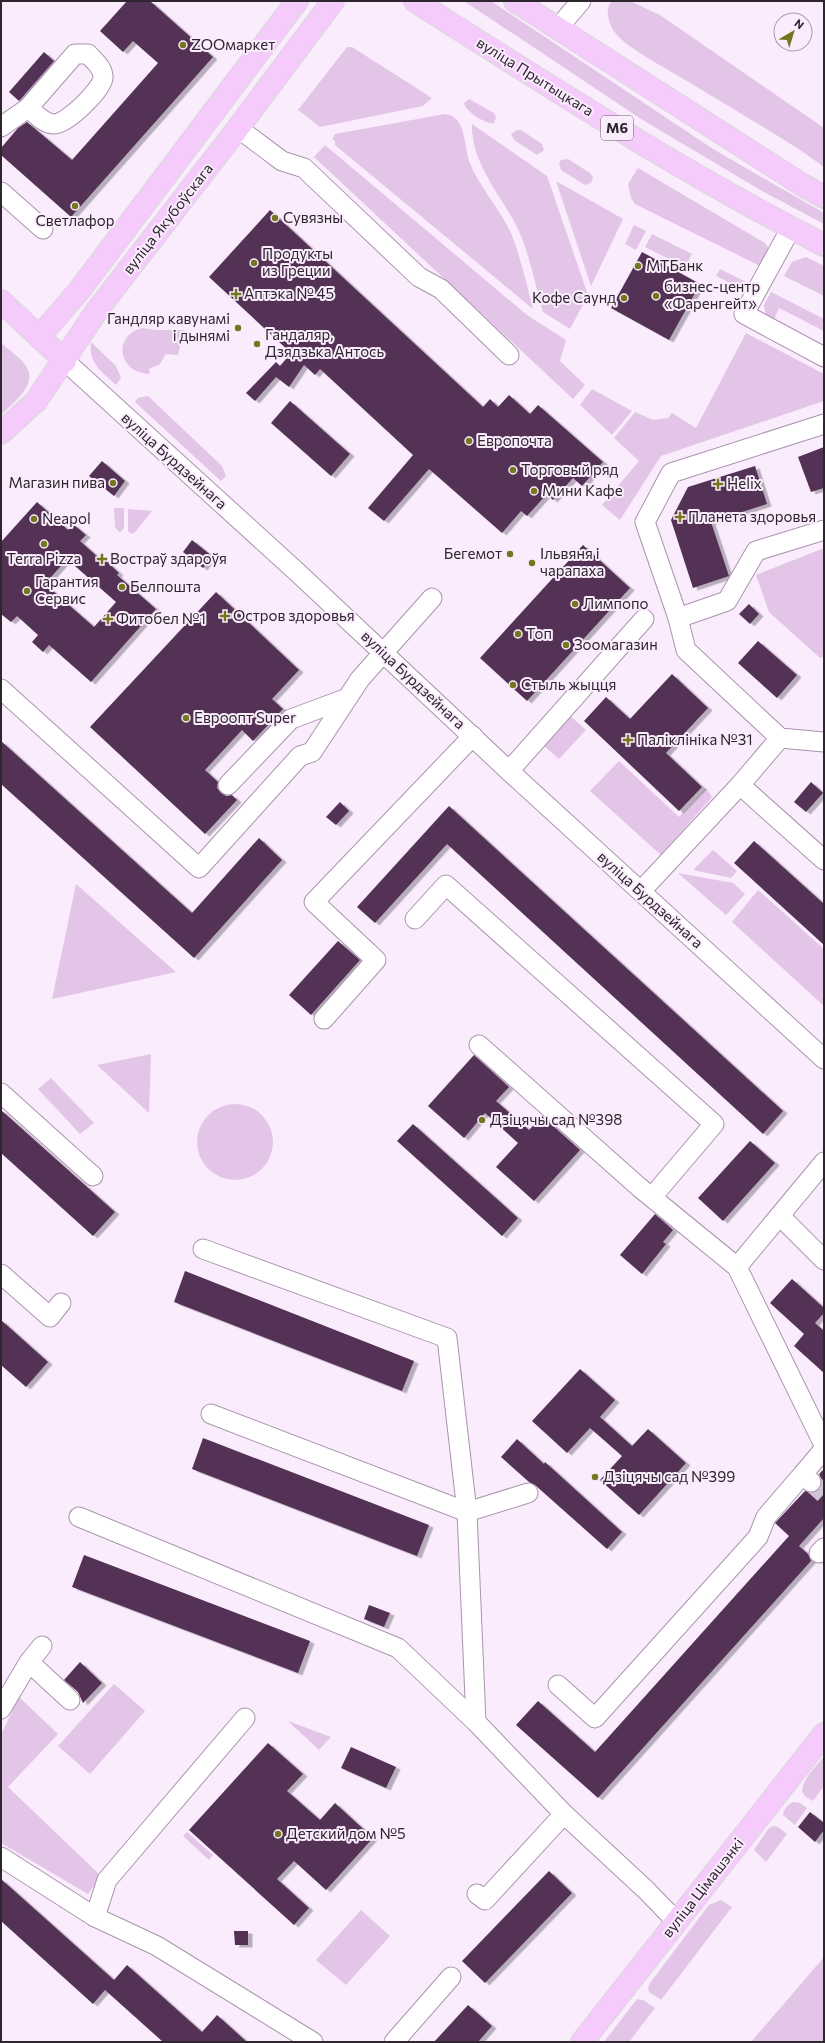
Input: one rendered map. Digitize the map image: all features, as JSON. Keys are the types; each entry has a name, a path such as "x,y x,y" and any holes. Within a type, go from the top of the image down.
{"main road":[{"name":"вуліца Якубоўскага","path":"39,337 78,292 297,1"},
{"name":"вуліца Якубоўскага","path":"1,433 36,401 65,361 98,309 238,128 333,1"},
{"name":"вуліца Прытыцкага","path":"415,1 632,137 791,228 824,245"},
{"path":"516,1 801,184 824,197"},
{"name":"вуліца Бурдзейнага","path":"1,301 65,361"},
{"name":"вуліца Цімашэнкі","path":"582,2042 824,1734"}],"street":[{"path":"558,28 581,1"},
{"path":"1,127 28,108"},
{"path":"238,128 282,161 304,168 419,277 441,288 509,355"},
{"path":"1,192 43,229"},
{"path":"791,228 744,314 824,357"},
{"name":"вуліца Бурдзейнага","path":"65,361 384,653 509,771 824,1059"},
{"path":"824,424 671,473 645,522 678,618 686,650 780,738 824,742"},
{"path":"678,618 727,601 756,551 824,530"},
{"path":"1,689 199,868 300,756 312,752 345,699 360,679 432,598"},
{"path":"509,771 644,619"},
{"path":"228,785 291,720 345,699"},
{"path":"324,1019 376,960 314,902 473,736"},
{"path":"641,892 740,785 780,738"},
{"path":"740,785 824,860"},
{"path":"415,919 446,885 714,1124 652,1197"},
{"path":"479,1045 652,1197 738,1267 824,1445"},
{"path":"1,1093 93,1176"},
{"path":"738,1267 824,1162"},
{"path":"780,1216 824,1260"},
{"path":"203,1249 446,1338 467,1512 476,1722"},
{"path":"1,1274 50,1317 61,1303"},
{"path":"211,1414 467,1512 528,1493"},
{"path":"558,1685 595,1718 758,1537 766,1517 807,1478 824,1449"},
{"path":"79,1516 398,1648 476,1722 564,1814 646,1890 677,1922"},
{"path":"1,1709 29,1662 42,1646"},
{"path":"29,1662 70,1700"},
{"path":"95,1916 107,1880 245,1718"},
{"path":"477,1894 484,1900 564,1814"},
{"path":"1,1857 95,1916 158,1946 313,2042"},
{"path":"394,2042 451,1977"}],"shaded area":[{"path":"464,1 491,1 713,149 824,213 824,224 762,191 641,119"},
{"path":"612,1 630,1 660,15 824,128 824,167 785,140 628,45 617,35 608,18 608,9"},
{"path":"347,47 352,47 432,98 423,106 320,127 298,110"},
{"path":"469,99 494,113 496,117 494,123 481,120 468,110 464,103"},
{"path":"445,114 452,116 461,126 469,161 474,172 510,230 520,258 533,309 335,145 335,141 332,139 335,134"},
{"path":"472,124 547,176 588,295 570,329 543,312 522,239 518,229 482,166 473,139"},
{"path":"517,130 521,130 542,144 544,150 537,155 514,140 511,134"},
{"path":"325,145 527,315 566,340 560,361 585,385 573,399 314,157"},
{"path":"568,159 590,173 593,177 591,183 585,185 561,170 559,163 561,160"},
{"path":"638,168 765,243 771,252 766,269 635,204 631,198 628,184"},
{"path":"556,181 623,219 591,286"},
{"path":"634,225 646,231 636,250 625,244"},
{"path":"652,234 692,254 685,267 645,247"},
{"path":"806,257 824,266 824,296 784,276 792,262"},
{"path":"720,269 746,282 742,289 716,276"},
{"path":"771,292 824,319 824,331 779,308 773,322 766,317 764,305"},
{"path":"142,328 156,330 184,330 178,355 166,354 160,364 149,369 150,374 139,372 131,367 125,361 123,353 123,345 126,338 133,332"},
{"path":"746,333 824,374 824,401 661,456 620,520 602,505 639,461 614,438 635,412 653,420 668,418 672,413 696,428"},
{"path":"91,342 116,366 121,378 116,385 101,371 94,361"},
{"path":"1,343 24,363 29,373 29,380 27,387 1,415"},
{"path":"592,389 632,411 612,435 580,405"},
{"path":"148,396 222,466 226,476 221,481 135,402 138,398"},
{"path":"114,508 124,508 124,528 121,532 119,532 115,527"},
{"path":"128,509 152,511 135,532 131,534 128,531"},
{"path":"824,548 824,656 820,658 769,612 756,575"},
{"path":"569,715 586,730 559,759 543,745"},
{"path":"619,761 679,817 706,788 712,797 661,855 590,791"},
{"path":"713,850 737,871 731,878 693,870"},
{"path":"678,873 733,883 745,894 726,915"},
{"path":"76,884 176,972 52,999"},
{"path":"758,890 824,949 824,1006 732,922"},
{"path":"151,1054 149,1113 97,1065"},
{"path":"51,1078 94,1123 80,1134 38,1089"},
{"path":"228,1104 242,1104 256,1110 267,1121 273,1135 273,1149 270,1157 262,1169 256,1174 242,1180 228,1180 214,1174 203,1163 197,1149 197,1135 203,1121 214,1110"},
{"path":"114,1684 145,1711 90,1774 58,1746"},
{"path":"19,1697 58,1734 8,1787 101,1876 88,1894 1,1843 1,1735"},
{"path":"288,1721 331,1737 319,1750"},
{"path":"824,1756 824,1786 813,1801 806,1797 802,1789 809,1774"},
{"path":"794,1802 800,1803 807,1808 795,1825 783,1815 784,1810"},
{"path":"773,1826 778,1827 787,1834 766,1862 754,1850 768,1829"},
{"path":"187,1832 213,1855 209,1860 183,1836"},
{"path":"721,1900 732,1907 661,2000 649,1992 648,1988 650,1983 709,1905"},
{"path":"361,1910 390,1936 346,1985 316,1960"},
{"path":"824,1957 824,2042 751,2042"},
{"path":"637,1999 643,2000 655,2008 629,2042 604,2042"}],"building":[{"path":"127,1 150,1 213,57 71,217 1,155 1,148 18,128 27,122 72,160 158,63 133,41 123,52 100,31"},
{"path":"44,52 54,61 19,101 9,92"},
{"path":"270,210 483,407 490,399 498,407 509,395 530,414 538,405 603,462 582,486 573,478 553,500 547,494 527,516 521,511 502,533 429,469 384,521 368,508 413,455 320,369 315,375 304,365 289,387 276,377 255,401 246,393 276,362 280,366 291,353 209,277"},
{"name":"бизнес-центр «Фаренгейт»","path":"642,252 700,284 669,340 611,308"},
{"path":"290,401 350,454 331,476 271,423"},
{"path":"824,447 824,488 811,492 798,457"},
{"path":"102,461 125,481 114,496 89,476"},
{"path":"755,466 767,504 711,522 729,576 693,588 671,520 688,487"},
{"name":"Гарантия Сервис","path":"37,502 68,530 73,524 86,535 80,541 100,559 102,557 119,573 117,575 156,609 91,682 49,645 43,652 32,642 38,635 17,616 11,622 1,614 1,542","holes":["67,559 116,602 94,627 45,584"]},
{"path":"192,540 212,556 203,568 183,552"},
{"path":"583,545 630,588 527,701 480,658"},
{"name":"Евроопт Super","path":"216,592 299,670 272,699 283,709 253,741 242,730 205,770 218,782 217,788 221,793 226,796 232,795 237,800 205,834 90,727"},
{"path":"749,604 759,614 750,624 739,614"},
{"path":"758,641 797,675 777,698 738,663"},
{"name":"Паліклініка №31","path":"672,674 708,708 666,753 702,787 679,811 584,721 606,697 630,719"},
{"path":"1,741 192,913 259,838 282,860 194,958 1,784"},
{"path":"811,782 823,793 806,812 794,802"},
{"path":"340,802 349,811 336,825 326,817"},
{"path":"449,806 783,1111 763,1134 447,844 375,923 357,907"},
{"path":"754,841 824,904 824,945 734,863"},
{"path":"338,941 360,960 311,1015 289,995"},
{"path":"474,1055 509,1087 496,1101 529,1130 542,1116 580,1150 534,1201 496,1167 518,1143 485,1113 464,1138 428,1106"},
{"path":"1,1110 115,1212 93,1236 1,1153"},
{"path":"413,1124 518,1218 502,1236 397,1141"},
{"path":"750,1141 775,1163 723,1221 698,1198"},
{"path":"655,1214 673,1230 663,1242 666,1244 642,1274 620,1255"},
{"path":"185,1271 414,1361 402,1391 174,1302"},
{"path":"792,1279 824,1308 824,1313 815,1323 824,1331 824,1373 794,1346 804,1334 770,1303"},
{"path":"1,1320 48,1362 26,1387 1,1365"},
{"path":"580,1369 615,1400 600,1417 632,1446 648,1429 686,1463 639,1515 600,1480 622,1456 590,1428 567,1453 532,1421"},
{"path":"203,1438 429,1525 417,1556 192,1469"},
{"path":"517,1439 544,1464 545,1462 622,1532 607,1549 501,1457"},
{"path":"824,1469 824,1518 799,1546 808,1554 811,1561 598,1798 516,1725 538,1701 595,1752 789,1536 775,1523 805,1491 813,1493 819,1489 822,1480 819,1474"},
{"path":"84,1555 310,1641 298,1673 72,1587"},
{"path":"369,1605 390,1613 384,1627 364,1619"},
{"path":"80,1662 102,1683 83,1703 78,1692 64,1680"},
{"name":"Детский дом №5","path":"268,1743 303,1774 287,1791 320,1820 335,1803 373,1838 326,1890 294,1861 277,1879 309,1908 294,1925 189,1830"},
{"path":"351,1747 396,1767 386,1788 341,1768"},
{"path":"810,1812 824,1823 824,1830 815,1842 798,1827"},
{"path":"549,1871 572,1893 485,1983 462,1961"},
{"path":"1,1879 114,1980 127,1965 202,2032 217,2015 247,2042 163,2042 105,1990 93,2004 1,1921"},
{"path":"234,1931 248,1931 248,1945 235,1945"},
{"path":"468,2005 492,2026 478,2042 434,2042"}],"tunnel":[{"path":"812,1483 824,1494"}],"place":[{"name":"ZOOмаркет","path":"183,45"},
{"name":"Светлафор","path":"75,206"},
{"name":"Сувязны","path":"275,218"},
{"name":"Продукты из Греции","path":"254,263"},
{"name":"МТБанк","path":"638,266"},
{"name":"Аптэка № 45","path":"236,294"},
{"name":"бизнес-центр «Фаренгейт»","path":"656,296"},
{"name":"Кофе Саунд","path":"624,298"},
{"name":"Гандляр кавунамі і дынямі","path":"238,328"},
{"name":"Гандаляр, Дзядзька Антось","path":"257,344"},
{"name":"Европочта","path":"469,441"},
{"name":"Торговый ряд","path":"513,470"},
{"name":"Магазин пива","path":"113,483"},
{"name":"Helix","path":"718,484"},
{"name":"Мини Кафе","path":"534,491"},
{"name":"Планета здоровья","path":"680,517"},
{"name":"Neapol","path":"34,519"},
{"name":"Terra Pizza","path":"44,544"},
{"name":"Бегемот","path":"510,554"},
{"name":"Востраў здароўя","path":"102,559"},
{"name":"Ільвяня і чарапаха","path":"532,563"},
{"name":"Белпошта","path":"122,587"},
{"name":"Гарантия Сервис","path":"27,591"},
{"name":"Лимпопо","path":"575,604"},
{"name":"Остров здоровья","path":"225,616"},
{"name":"Фитобел №1","path":"108,619"},
{"name":"Топ","path":"518,634"},
{"name":"Зоомагазин","path":"566,645"},
{"name":"Стыль жыцця","path":"513,685"},
{"name":"Евроопт Super","path":"186,718"},
{"name":"Паліклініка №31","path":"628,740"},
{"name":"Дзіцячы сад №398","path":"482,1120"},
{"name":"Дзіцячы сад №399","path":"595,1477"},
{"name":"Детский дом №5","path":"278,1834"}]}
